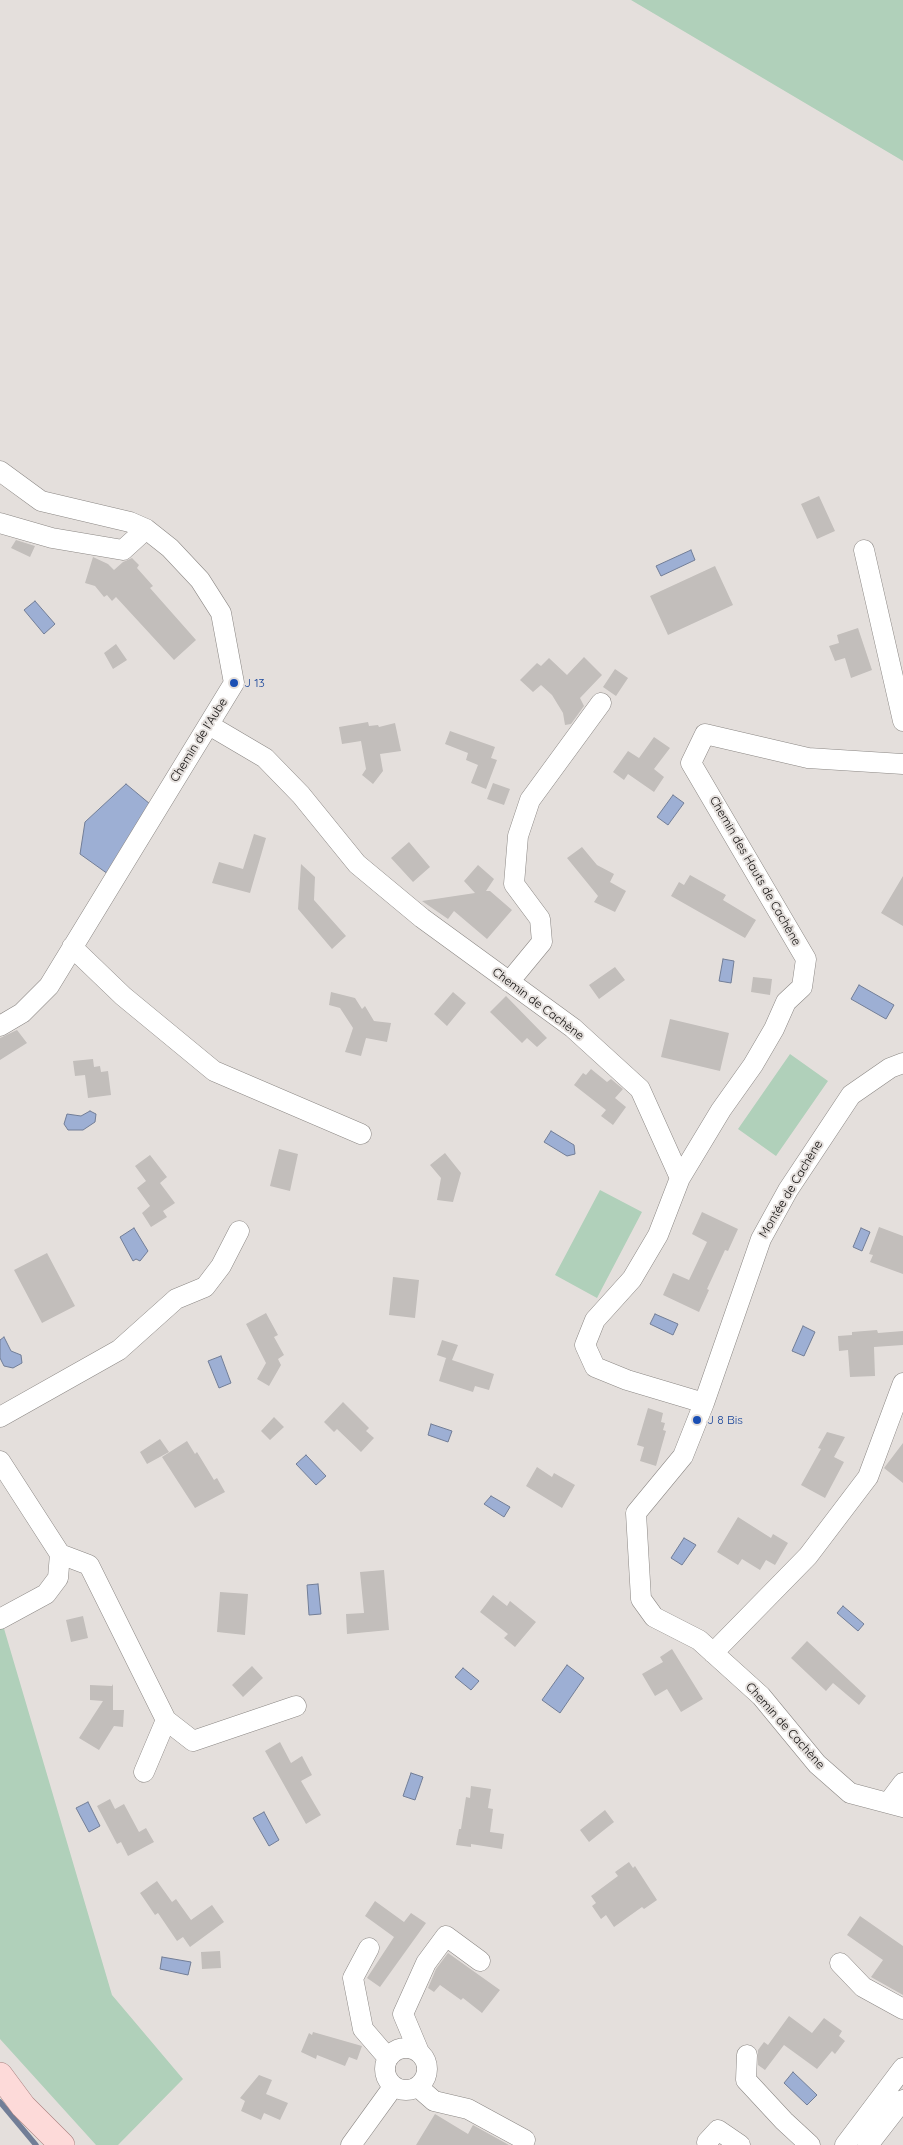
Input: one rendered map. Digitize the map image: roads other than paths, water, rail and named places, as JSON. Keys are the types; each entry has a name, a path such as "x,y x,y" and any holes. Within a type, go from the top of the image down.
{"main road":[{"path":"0,2075 23,2106 62,2145"}],"street":[{"name":"Chemin de l'Aube","path":"0,471 41,501 130,522 146,528 170,548 200,580 221,612 234,683 49,986 22,1013 0,1026"},
{"path":"0,523 52,538 123,550 146,528"},
{"path":"864,550 903,721"},
{"path":"509,982 542,942 540,919 514,884 518,836 530,800 601,703"},
{"name":"Chemin de Cachène","path":"209,725 265,758 301,795 358,864 422,918 573,1028 640,1090 680,1178"},
{"name":"Chemin des Hauts de Cachène","path":"680,1178 721,1110 753,1065 774,1029 786,1002 802,987 806,959 691,762 705,734 808,758 903,764"},
{"path":"72,947 123,996 214,1071 361,1134"},
{"name":"Montée de Cachène","path":"704,1403 760,1239 788,1190 851,1095 890,1068 903,1063"},
{"path":"680,1178 658,1235 632,1279 594,1320 585,1346 595,1366 627,1380 704,1403"},
{"path":"0,1417 119,1350 176,1300 205,1287 221,1266 239,1231"},
{"path":"713,1653 808,1556 868,1477 903,1383"},
{"name":"Chemin de Cachène","path":"704,1403 683,1456 636,1513 641,1600 654,1617 699,1640 761,1696 817,1764 850,1793 896,1805"},
{"path":"0,1461 60,1554 89,1565 166,1720 193,1741 296,1706"},
{"path":"0,1619 46,1594 58,1578 60,1554"},
{"path":"144,1772 166,1720"},
{"path":"896,1805 903,1783"},
{"path":"419,2052 406,2047 393,2051 385,2062 385,2076 393,2086 406,2091 418,2087 427,2076 427,2063 419,2052 403,2014 426,1962 446,1936 480,1961"},
{"path":"369,1948 352,1978 363,2029 388,2058"},
{"path":"840,1963 863,1987 903,2009"},
{"path":"747,2055 746,2080 784,2121 810,2145"},
{"path":"845,2145 903,2068"},
{"path":"351,2145 393,2086"},
{"path":"418,2087 434,2101 468,2109 525,2140"},
{"path":"868,2145 903,2100"},
{"path":"707,2142 718,2130 740,2145"}],"water":[{"path":"691,550 695,560 661,576 656,566"},
{"path":"35,601 55,624 44,634 24,610"},
{"path":"126,784 150,804 108,874 80,854 85,822"},
{"path":"673,795 684,803 668,825 657,817"},
{"path":"723,959 734,961 731,983 719,981"},
{"path":"859,985 894,1005 886,1019 851,999"},
{"path":"90,1111 96,1114 95,1122 83,1130 68,1130 64,1124 67,1114 81,1116"},
{"path":"551,1131 574,1145 575,1154 567,1156 544,1142"},
{"path":"134,1228 148,1251 140,1261 136,1259 133,1261 120,1237"},
{"path":"861,1228 870,1232 862,1251 853,1247"},
{"path":"655,1314 678,1324 673,1335 650,1324"},
{"path":"803,1326 815,1332 804,1356 792,1351"},
{"path":"4,1337 11,1351 21,1355 22,1363 13,1368 4,1366 0,1358 0,1340"},
{"path":"221,1356 231,1383 219,1388 208,1361"},
{"path":"431,1424 452,1431 448,1442 428,1435"},
{"path":"306,1455 326,1476 316,1485 296,1464"},
{"path":"491,1496 510,1507 504,1517 484,1504"},
{"path":"684,1538 696,1545 682,1565 671,1558"},
{"path":"318,1584 321,1614 309,1615 307,1585"},
{"path":"843,1606 864,1624 858,1631 837,1613"},
{"path":"567,1665 584,1678 560,1713 542,1700"},
{"path":"463,1668 479,1681 471,1690 455,1677"},
{"path":"411,1773 423,1777 415,1800 403,1796"},
{"path":"88,1802 100,1826 89,1832 76,1808"},
{"path":"264,1812 279,1840 269,1846 253,1818"},
{"path":"162,1957 191,1962 188,1975 160,1969"},
{"path":"793,2072 817,2095 807,2105 784,2083"}],"waterway":[{"path":"0,2102 36,2145"}],"place":[{"name":"J 13","path":"234,683"},
{"name":"J 8 Bis","path":"697,1420"}]}
